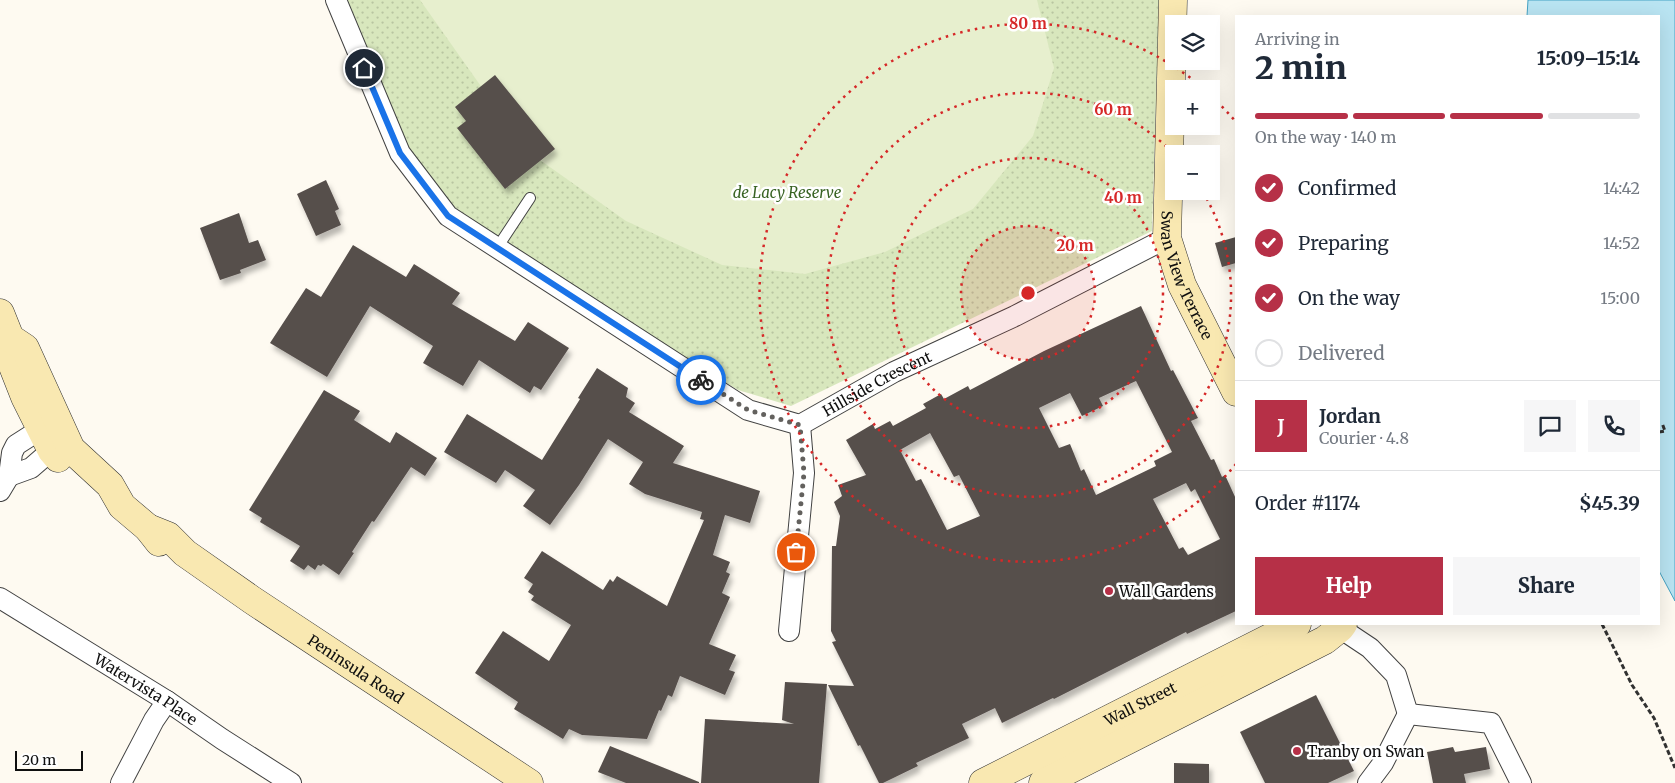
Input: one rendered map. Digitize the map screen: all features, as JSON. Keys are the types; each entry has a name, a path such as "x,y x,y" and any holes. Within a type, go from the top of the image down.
{"street":[{"path":"336,0 400,153 448,216 748,410 800,425 804,473 789,631"},
{"name":"Swan View Terrace","path":"1173,0 1167,238 1182,285 1235,390"},
{"name":"Hillside Crescent","path":"800,425 894,372 1015,316 1167,238"},
{"name":"Peninsula Road","path":"0,313 10,338 25,348 53,434 110,485 122,506 148,528 168,536 185,553 259,605 528,783"},
{"path":"5,484 31,468 53,434"},
{"path":"5,484 12,453 16,445 53,434"},
{"name":"Watervista Place","path":"0,598 167,701 222,740 291,783"},
{"name":"Wall Street","path":"983,783 1021,774 1212,667 1295,625"},
{"path":"1341,626 1370,648 1396,675 1408,714 1383,763 1368,783"},
{"name":"Wall Street","path":"1043,783 1325,640 1341,626"},
{"path":"1212,667 1226,690"},
{"path":"121,783 154,720 167,701"},
{"path":"1408,714 1491,723 1521,783"}],"lane":[{"path":"497,248 530,198"}],"path":[{"path":"1660,432 1665,431 1662,423"},
{"path":"1602,625 1632,685 1654,718 1675,768"}],"green space":[{"name":"de Lacy Reserve","path":"336,0 1159,0 1152,231 791,406 738,390 452,214 425,186"},
{"path":"420,0 1037,0 1054,68 1033,136 973,209 885,252 805,274 722,265 626,221 540,160 485,92"}],"water":[{"path":"1528,0 1675,0 1675,601 1660,573 1660,15 1527,15"}],"building":[{"path":"495,75 555,149 505,189 457,128 466,121 455,107"},
{"path":"326,180 339,209 335,211 341,225 316,236 297,194"},
{"path":"239,213 249,243 258,240 266,260 240,270 241,273 220,280 200,228"},
{"path":"1235,237 1235,263 1222,267 1215,243"},
{"path":"353,245 406,277 414,264 460,293 452,304 515,341 528,322 569,348 541,390 534,386 530,393 479,360 463,386 423,363 433,346 370,306 327,377 270,343 306,288 321,297"},
{"path":"1141,306 1171,371 1173,370 1198,418 1191,421 1211,460 1214,459 1222,477 1225,475 1235,497 1235,611 1187,634 1186,632 1054,699 1002,723 995,708 962,724 969,738 916,763 918,766 883,783 879,783 860,745 858,746 828,685 854,686 832,642 836,641 831,631 832,546 836,546 840,516 834,502 842,496 838,485 866,475 846,440 873,424 875,429 890,421 893,426 926,408 923,404 941,394 944,399 968,386 970,390 1044,351","holes":["1136,381 1172,452 1154,461 1156,466 1096,495 1084,469 1081,471 1070,444 1059,448 1039,408 1070,393 1082,416 1103,406 1099,398","930,433 954,477 959,475 980,516 947,530 921,479 916,481 900,450","1186,483 1191,492 1195,489 1220,539 1188,555 1183,547 1179,549 1153,499"]},
{"path":"597,368 628,388 626,397 635,403 629,412 684,446 673,463 760,491 750,523 725,515 713,555 730,562 726,572 730,574 722,593 730,597 709,644 736,655 729,670 735,672 725,695 680,676 672,697 668,695 661,711 659,710 647,739 582,735 569,729 563,739 514,709 518,702 475,673 503,631 549,661 571,625 531,600 534,596 528,592 533,584 524,578 542,551 603,590 610,579 613,582 617,576 667,606 704,520 700,519 702,512 645,494 629,484 643,462 608,439 579,485 550,525 523,506 535,490 505,470 496,483 444,452 467,414 542,460"},
{"path":"324,390 360,411 354,420 390,443 396,432 437,458 425,476 411,467 374,522 372,521 339,575 323,564 321,566 318,565 315,570 308,565 304,570 290,561 300,546 260,522 262,518 249,510"},
{"path":"785,682 827,684 819,783 701,783 705,719 794,724 782,720"},
{"name":"Tranby on Swan","path":"1316,695 1354,771 1328,783 1265,783 1240,732"},
{"path":"610,746 699,783 626,783 598,772"},
{"path":"1453,747 1455,752 1486,747 1490,769 1464,774 1466,783 1433,783 1427,752"},
{"path":"1174,763 1209,764 1209,783 1174,783"}],"way so far":[{"path":"701,380 748,410 800,425 804,473 796,552"}],"place":[{"name":"Wall Gardens","path":"1109,591"},
{"name":"Tranby on Swan","path":"1297,751"}],"route":[{"path":"364,68 400,153 448,216 701,380"}]}
